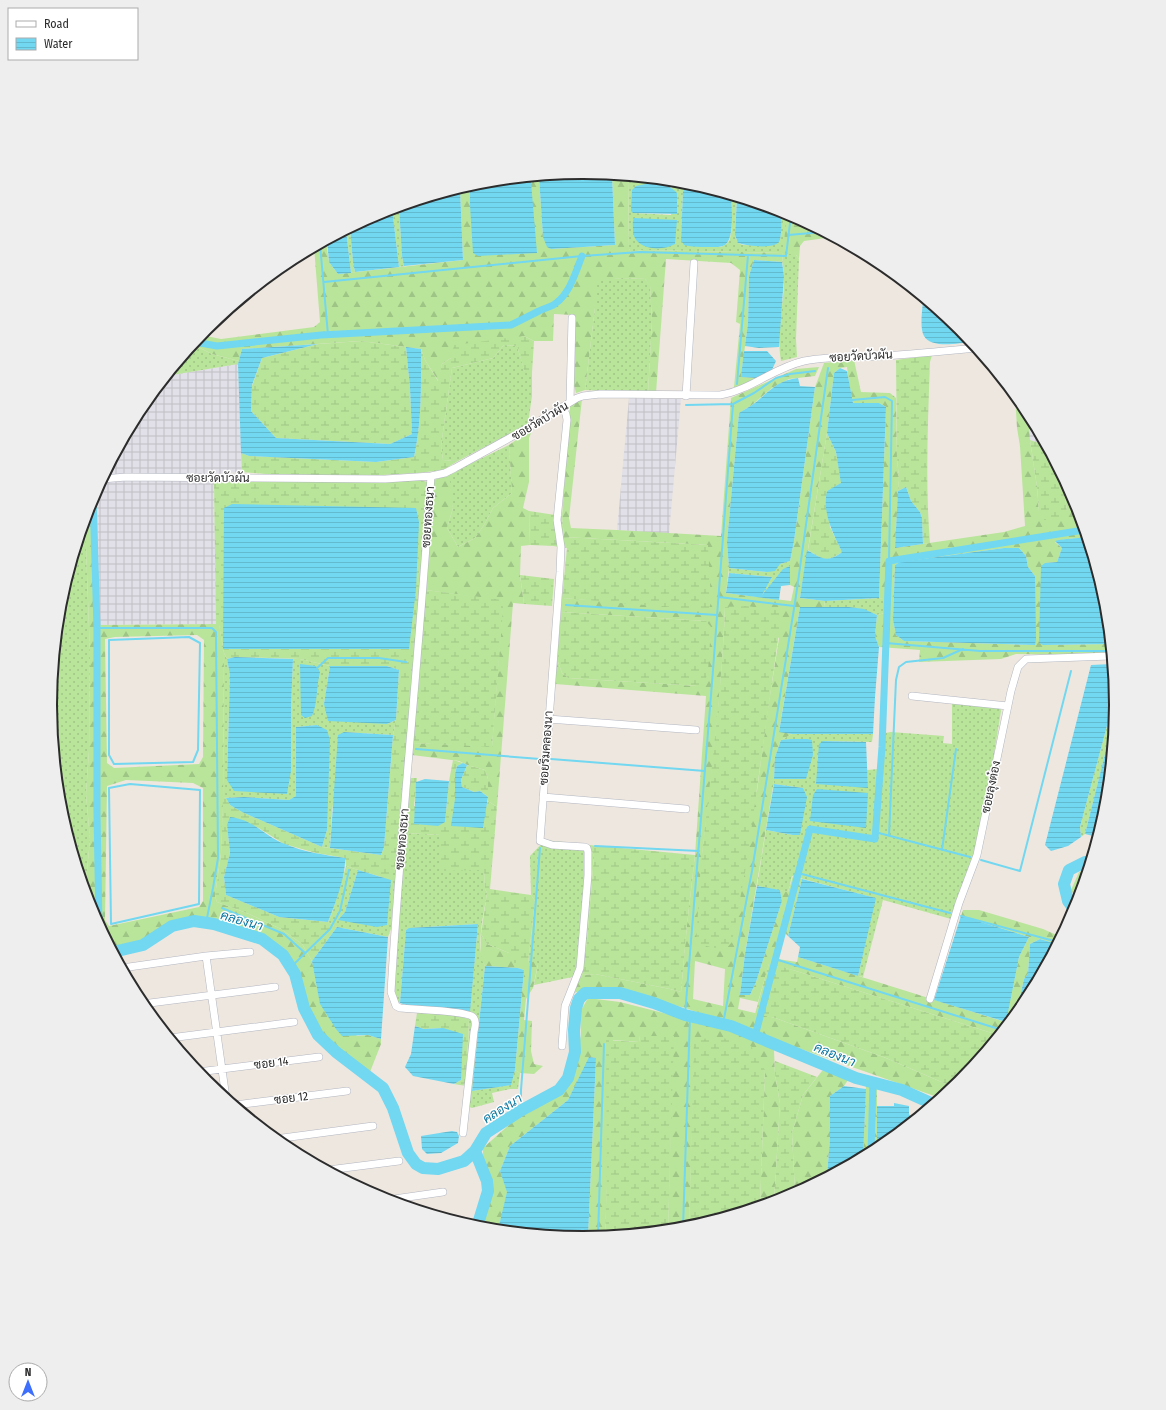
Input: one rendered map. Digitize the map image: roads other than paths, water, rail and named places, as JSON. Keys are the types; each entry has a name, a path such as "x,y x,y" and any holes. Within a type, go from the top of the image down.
{"street":[{"path":"686,396 694,263"},
{"path":"570,402 572,318"},
{"name":"ซอยวัดบัวผัน","path":"108,478 126,477 385,479 431,476 445,473 455,468 583,396 600,394 715,396 731,394 788,366 802,362 820,359 882,356 969,349"},
{"name":"ซอยริมคลองนา","path":"562,407 566,414 567,420 557,520 561,547 560,572 540,841 552,844 585,847 587,848 588,852 588,875 580,968 565,1006 562,1046"},
{"name":"ซอยทองธนา","path":"431,476 425,566 401,844 391,992 396,1006 400,1008 459,1013 470,1015 475,1021 463,1134"},
{"name":"ซอยลุงต๋อง","path":"930,999 959,903 977,855 1008,706 1018,667 1026,659 1106,656"},
{"path":"912,696 1008,706"},
{"path":"548,719 696,730"},
{"path":"543,797 686,809"},
{"path":"127,967 206,956 250,952"},
{"path":"206,956 225,1090"},
{"path":"150,1003 275,987"},
{"path":"176,1037 294,1022"},
{"name":"ซอย 14","path":"206,1071 319,1057"},
{"name":"ซอย 12","path":"241,1104 346,1091"},
{"path":"285,1138 373,1126"},
{"path":"335,1169 399,1161"},
{"path":"401,1198 443,1192"}],"water":[{"path":"583,179 612,180 615,245 551,249 547,247 543,237 539,181"},
{"path":"531,182 537,253 478,256 473,253 470,191"},
{"path":"652,184 670,187 677,193 677,214 633,213 631,211 632,190 636,186"},
{"path":"686,189 731,201 731,229 729,241 726,244 720,247 684,245 681,240 683,191"},
{"path":"460,194 463,260 404,266 399,212"},
{"path":"737,202 782,218 781,237 778,243 773,245 761,246 738,243 735,235"},
{"path":"393,215 399,267 355,272 350,233"},
{"path":"634,218 677,220 675,244 663,248 649,248 638,242 634,237"},
{"path":"347,235 351,273 338,274 329,262 327,245"},
{"path":"754,260 782,262 784,276 779,347 759,348 745,346 748,323 749,276"},
{"path":"923,304 964,343 939,344 928,340 924,336 922,317"},
{"path":"318,344 262,358 252,385 251,411 276,438 390,444 412,434 406,347 421,349 420,417 414,457 376,462 249,456 241,453 238,364 242,349"},
{"path":"744,351 767,351 776,361 771,372 757,378 741,377"},
{"path":"840,368 847,371 853,403 879,403 886,407 879,598 825,601 800,598 807,550 817,556 829,559 842,552 829,523 826,507 827,491 841,483 836,452 827,433 834,373"},
{"path":"798,378 800,386 815,387 790,561 780,564 775,571 767,572 729,568 727,542 739,413 752,405 778,384"},
{"path":"906,487 911,501 920,512 922,518 923,544 895,548 898,491"},
{"path":"232,504 416,508 419,522 416,589 409,649 223,649 224,508"},
{"path":"1081,537 1099,602 1105,644 1043,645 1039,643 1041,566 1045,563 1057,562 1062,548 1055,541"},
{"path":"1004,548 1019,548 1026,556 1028,567 1035,576 1035,645 904,641 896,635 893,620 895,565 900,562"},
{"path":"790,566 790,585 781,586 779,600 726,593 729,573 772,577 762,595 783,569"},
{"path":"800,607 849,607 864,609 877,615 875,636 879,647 873,734 792,734 779,732"},
{"path":"235,657 293,659 291,771 287,794 234,791 227,780 230,675 227,659"},
{"path":"300,664 316,666 320,672 314,711 312,716 305,718 301,715"},
{"path":"1107,664 1109,720 1080,827 1081,837 1068,846 1051,851 1045,845 1091,665"},
{"path":"330,666 387,666 399,670 396,720 387,724 328,721 324,704"},
{"path":"317,725 327,730 330,740 327,830 322,847 242,812 230,805 226,798 244,797 289,800 296,796 296,727"},
{"path":"344,732 393,735 384,847 381,855 330,848 338,735"},
{"path":"781,740 812,740 813,755 806,779 774,779 775,757"},
{"path":"823,741 866,742 868,788 816,784 819,744"},
{"path":"1107,745 1099,808 1092,836 1085,834"},
{"path":"463,763 467,765 461,780 462,787 474,792 480,791 488,797 483,828 451,826 455,799 455,774 457,766"},
{"path":"425,779 449,781 445,822 438,826 414,824 416,782"},
{"path":"774,784 803,788 807,797 800,835 766,830"},
{"path":"817,789 868,793 866,828 810,821 813,795"},
{"path":"230,817 246,821 278,841 292,847 315,853 345,858 342,881 328,922 279,917 226,895 224,877 230,853 227,825"},
{"path":"358,870 391,880 387,925 377,927 338,920 345,912"},
{"path":"802,879 876,898 858,976 798,957 800,947 788,936"},
{"path":"757,886 780,890 782,901 756,982 750,995 740,995 745,954"},
{"path":"961,916 1029,937 1019,957 1008,1014 1003,1021 934,1000"},
{"path":"478,924 470,1012 406,1005 400,1003 406,930 409,928"},
{"path":"337,927 388,937 381,1039 368,1035 342,1036 320,1004 312,961"},
{"path":"1040,939 1053,943 1039,968 1020,997 1024,979 1028,974 1030,944"},
{"path":"485,966 518,968 524,970 515,1070 511,1085 472,1091"},
{"path":"415,1026 424,1029 443,1028 463,1034 461,1080 454,1084 413,1076 405,1067 411,1054"},
{"path":"589,1057 596,1058 588,1231 549,1230 499,1224 507,1192 500,1171 510,1146 568,1100"},
{"path":"844,1086 866,1089 863,1150 827,1171 830,1139 830,1096"},
{"path":"894,1103 909,1106 910,1116 877,1141 877,1106 894,1106"},
{"path":"452,1131 457,1132 459,1136 458,1143 441,1153 427,1154 422,1149 421,1136"}],"waterway":[{"path":"324,282 582,256 640,252 786,256 790,222"},
{"path":"788,235 815,233"},
{"path":"320,249 328,335"},
{"path":"737,384 748,255"},
{"path":"202,343 217,346 321,335 511,325 552,306 561,299 569,288 582,256"},
{"path":"723,1024 752,871 796,596 828,368"},
{"path":"686,405 733,404 754,393 776,378 790,374 815,371"},
{"path":"852,400 885,397 892,401 889,561"},
{"path":"685,1015 733,404"},
{"path":"94,513 97,628 99,910"},
{"path":"755,1036 810,829 875,839 882,747 889,561 1079,531"},
{"path":"719,597 794,606"},
{"path":"566,605 717,615"},
{"path":"97,628 212,628 216,632 218,858 206,923"},
{"path":"189,637 200,643 198,750 193,762 114,764 109,755 109,640 189,637"},
{"path":"886,643 980,651 1106,651"},
{"path":"889,836 896,680 899,667 906,662 943,658 963,649"},
{"path":"316,669 328,658 379,658 406,662"},
{"path":"981,860 1020,871 1071,671"},
{"path":"416,749 540,759"},
{"path":"942,850 956,749"},
{"path":"551,759 705,771"},
{"path":"130,784 200,790 199,904 111,924 109,788 130,784"},
{"path":"875,832 970,857"},
{"path":"595,846 699,851"},
{"path":"524,1109 521,1100 521,1090 540,848"},
{"name":"คลองนา","path":"1070,903 1064,884 1069,870 1085,862"},
{"path":"291,967 330,929 340,911 349,870"},
{"path":"798,873 950,913"},
{"path":"222,908 284,934 305,953"},
{"path":"961,916 1054,941"},
{"name":"คลองนา","path":"118,951 143,945 172,926 194,921 214,924 262,939 283,955 295,974 304,1008 318,1035 336,1052 383,1088 393,1108 408,1153 416,1164 423,1168 438,1169 464,1161 475,1151 486,1133 520,1111 559,1090 568,1078 575,1052 574,1030 576,1008 579,999 585,993 620,993 654,1003 685,1015 731,1026 856,1078 902,1090 928,1102"},
{"path":"775,959 997,1028"},
{"path":"683,1221 690,1016"},
{"path":"598,1231 604,1044"},
{"path":"871,1144 873,1082"},
{"path":"475,1151 487,1181 488,1191 479,1221"}]}
